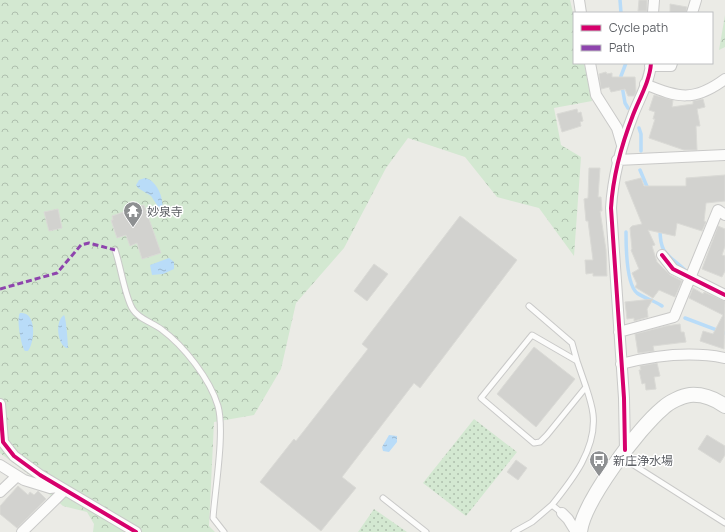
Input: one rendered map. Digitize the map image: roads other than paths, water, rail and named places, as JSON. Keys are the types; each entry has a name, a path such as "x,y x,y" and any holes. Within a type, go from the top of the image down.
{"street":[{"path":"579,0 581,12"},
{"path":"654,0 654,12"},
{"path":"692,12 696,0"},
{"path":"590,64 596,95 617,128 622,145"},
{"path":"623,453 621,364 611,208 617,160 651,64 662,67 671,66 672,64"},
{"path":"645,84 687,97 703,92 725,79"},
{"path":"617,160 725,155"},
{"path":"618,332 674,317 718,210 725,215"},
{"path":"662,255 674,269 725,295"},
{"path":"621,364 674,354 708,354 725,358"},
{"path":"580,532 585,516 604,481 623,453 663,407 677,399 690,395 713,398 725,406"},
{"path":"0,404 3,442 7,449 24,464 136,532"},
{"path":"0,465 7,468 16,477 50,488 63,488"},
{"path":"0,492 16,477"},
{"path":"22,532 63,488"},
{"path":"562,513 568,519 576,532"}],"lane":[{"path":"115,250 132,309 165,332 186,352 204,378 215,398 221,428 213,518 215,523 224,532"},
{"path":"514,532 532,522 552,505 578,470 586,453 593,427 593,414 572,343 529,306"},
{"path":"577,361 532,335 481,398 534,443 540,442 547,436 586,388"},
{"path":"623,453 725,523"},
{"path":"382,498 426,532"},
{"path":"552,505 562,513"}],"water":[{"path":"145,178 157,187 162,202 161,211 151,196 138,188 136,185 139,180"},
{"path":"169,258 174,262 174,269 163,274 152,275 150,265"},
{"path":"20,313 26,314 32,322 33,334 28,351 25,351 23,348 19,326"},
{"path":"64,315 68,348 66,348 61,342 58,332 59,322"},
{"path":"389,435 397,436 397,442 389,452 383,451 382,447"}],"waterway":[{"path":"620,0 621,12"},
{"path":"621,80 626,64"},
{"path":"622,86 625,103 628,108"},
{"path":"639,128 641,134 641,151"},
{"path":"640,170 648,189"},
{"path":"660,229 661,244 663,249 669,257 685,270"},
{"path":"626,232 627,265 633,288 640,295 662,306"},
{"path":"685,318 725,333"}],"place":[{"name":"妙泉寺","path":"133,228"},
{"name":"新庄浄水場","path":"599,477"}]}
